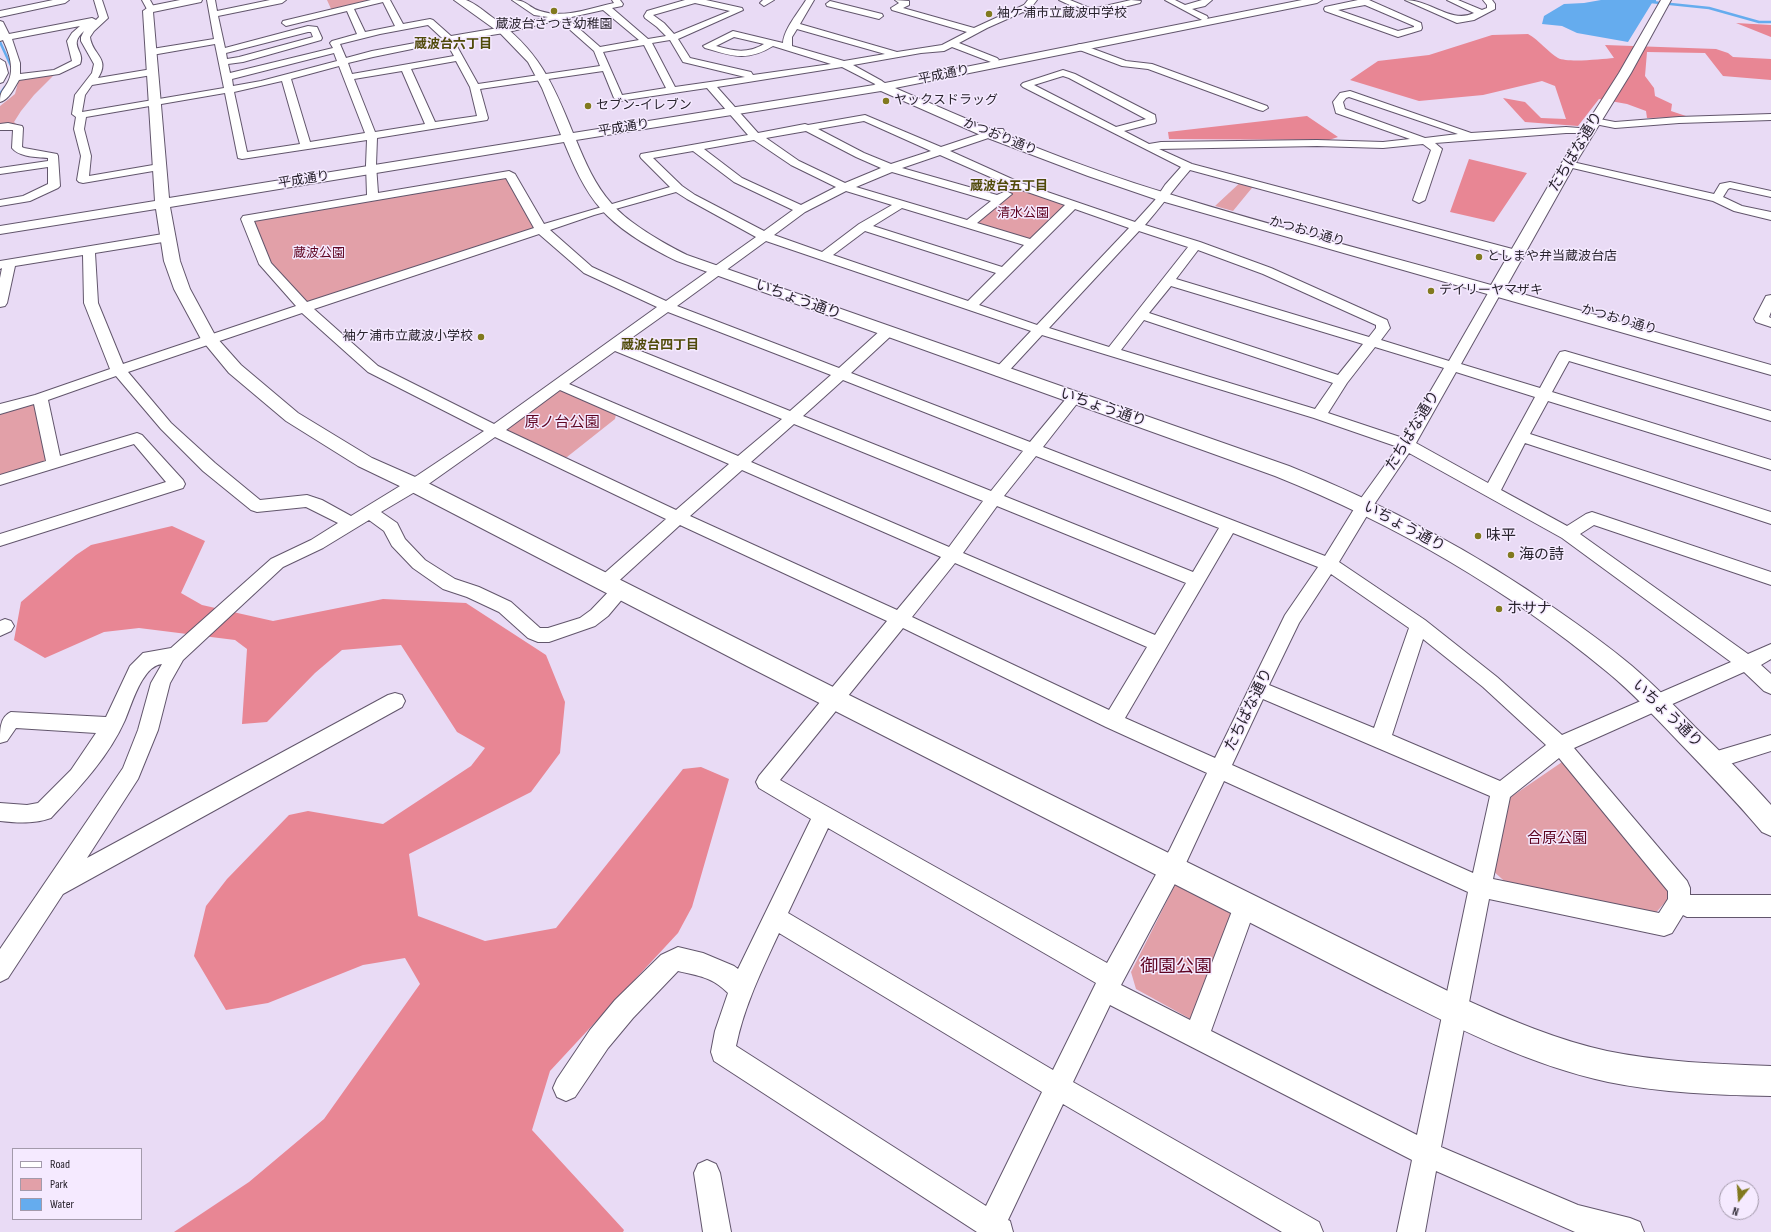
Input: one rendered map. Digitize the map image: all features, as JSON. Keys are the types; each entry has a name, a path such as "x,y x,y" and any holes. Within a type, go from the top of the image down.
{"street":[{"path":"0,14 47,7 65,0"},
{"path":"98,0 104,18"},
{"path":"206,7 211,0"},
{"path":"282,0 206,7 148,5 148,11 162,201 172,261 182,289 209,338 235,369 292,417 366,462 415,485 612,587 1454,1011 1506,1034 1556,1052 1607,1066 1666,1075 1733,1081 1771,1081"},
{"path":"279,24 309,17 331,8 349,7 381,0"},
{"path":"386,0 402,32"},
{"name":"いちょう通り","path":"459,0 486,16 504,30 523,49 542,77 568,135 579,164 595,190 608,208 643,237 657,246 682,258 716,271 1282,471 1365,505 1404,525 1471,562 1524,597 1582,639 1632,680 1655,702 1750,797 1771,824"},
{"path":"516,0 537,13 560,17 598,50 619,98 750,79 921,50 934,50 951,44 1022,9 1033,0"},
{"path":"104,18 86,33 84,38 85,43 90,47 97,60 98,69 80,95 77,114 81,115 228,90 286,78 372,54 504,30 619,4 616,0"},
{"path":"598,50 647,42 673,37 684,34 739,10 695,0 650,14 648,16 658,22 673,37 686,60 748,74 750,79"},
{"path":"869,21 906,3 899,0"},
{"path":"1063,0 1091,12 1137,1 1135,0"},
{"path":"1169,0 1204,18"},
{"path":"1184,8 1202,4 1208,0"},
{"name":"平成通り","path":"884,85 994,60 1294,0"},
{"name":"平成通り","path":"0,226 884,85 1080,48 1317,0"},
{"path":"1409,0 1457,20 1471,18 1491,9 1491,4 1487,0"},
{"path":"1451,0 1481,13"},
{"name":"たちばな通り","path":"996,1229 1059,1088 1108,984 1172,868 1291,620 1329,564 1365,505 1407,445 1568,164 1643,41 1666,0"},
{"path":"787,46 785,36 794,25 821,1 879,16"},
{"path":"1364,1 1418,25 1418,28 1398,34 1328,9 1364,1"},
{"path":"206,7 222,40 221,52 242,156 372,137 483,118 475,87 448,39 430,22 402,32 362,35 335,43 344,62 372,137 371,167 373,197"},
{"path":"349,7 362,35"},
{"path":"605,7 647,42 672,90"},
{"path":"895,8 975,31"},
{"path":"1022,9 1034,13 1066,12"},
{"path":"223,62 240,60 313,41 318,38 309,17"},
{"path":"3,38 54,24 104,18"},
{"path":"718,18 732,22"},
{"path":"16,78 55,72 71,67 77,62 77,53 71,44 72,40 76,33 93,20"},
{"path":"0,24 3,38 17,65 16,78 0,99"},
{"path":"794,25 898,54"},
{"path":"221,52 308,29 314,29"},
{"path":"771,44 761,50 743,56 708,46 733,34 771,44 787,46 787,48 844,64 884,85"},
{"path":"88,83 222,40"},
{"path":"951,44 971,50 994,60"},
{"path":"364,45 372,54"},
{"path":"1080,48 1125,64 1149,66 1263,108"},
{"path":"226,77 242,75 321,53 338,50"},
{"path":"349,76 459,58"},
{"path":"0,62 2,73 0,80"},
{"path":"406,67 432,126"},
{"path":"475,87 606,68"},
{"path":"1115,130 1151,121 1151,117 1072,76 1063,73 1026,85 1115,130 1188,166 1256,182 1516,254"},
{"path":"286,78 306,146"},
{"path":"710,85 755,136 795,163 845,187 1033,244"},
{"name":"かつおり通り","path":"884,85 1093,173 1165,195 1497,289 1771,370"},
{"path":"1411,226 1437,149 1425,141 1340,111 1338,102 1343,94 1350,94 1472,136"},
{"path":"81,115 79,129 86,156 83,180 159,167"},
{"path":"1149,147 1161,145 1316,143 1383,145 1472,136 1566,130 1591,126 1679,120 1771,117"},
{"path":"1319,415 1341,381 1383,328 1382,323 1267,271 1196,245 1017,185 865,118 694,146 645,156 678,188 691,197 764,236 1040,330 1319,415 1407,445 1568,534 1747,663 1771,686"},
{"path":"0,127 8,126 18,128 17,148 28,152 53,156 54,186 26,199 0,203"},
{"path":"805,127 860,155 891,168 998,199"},
{"path":"0,970 131,774 148,730 161,683 176,655 277,562 317,544 415,485 495,430 801,210 845,187 891,168 995,133"},
{"path":"694,146 738,180 801,210"},
{"path":"0,171 53,163"},
{"path":"1568,164 1717,198 1738,209 1771,216"},
{"path":"1000,372 1165,195 1188,166"},
{"path":"509,174 542,229 588,270 666,306 1329,564 1419,625 1490,682 1560,745 1679,888 1679,901 1664,925 1481,886 1466,881 1113,721 900,619 677,517 495,430 373,369 305,308 265,264 247,219 509,174"},
{"path":"968,225 1017,185"},
{"path":"1717,198 1724,186 1730,185 1771,194"},
{"path":"0,409 40,398 209,338 305,308 542,229 678,188"},
{"name":"平成通り","path":"0,230 162,201"},
{"path":"824,256 863,227 901,204"},
{"path":"970,306 1074,204"},
{"path":"863,227 1004,272"},
{"path":"0,303 5,264 169,237"},
{"path":"1112,352 1196,245"},
{"path":"89,250 91,303 118,370 166,426 209,467 257,506 306,501 316,504 351,523"},
{"path":"1168,281 1452,366 1771,466"},
{"name":"かつおり通り","path":"1497,289 1771,362"},
{"path":"1771,299 1761,319 1771,323"},
{"path":"1141,315 1341,381"},
{"path":"369,512 391,527 398,542 418,564 449,584 473,592 505,607 534,633 547,636 554,634 590,620 612,587 677,517 740,464 887,332"},
{"path":"613,345 1196,580"},
{"path":"1492,491 1565,355 1771,416"},
{"path":"557,384 1158,644"},
{"path":"40,398 54,463"},
{"path":"1074,398 993,499 952,555 766,782 824,814 1108,984 1197,1035 1427,1154 1577,1225 1630,1232"},
{"path":"1522,437 1771,518"},
{"path":"0,480 137,438 177,484 0,540"},
{"path":"1568,534 1592,518 1771,579"},
{"path":"1113,721 1229,525"},
{"path":"1380,740 1419,625"},
{"path":"1411,1232 1454,1011 1501,792 1560,745 1771,651"},
{"path":"0,812 27,814 44,811 78,776 112,726 137,671 150,658 176,655"},
{"path":"1259,688 1488,785 1501,792"},
{"path":"55,887 395,701"},
{"path":"0,735 11,720 112,726"},
{"path":"1714,760 1771,743"},
{"path":"824,814 741,989 727,1031 723,1052 996,1229"},
{"path":"1679,901 1687,906 1771,906"},
{"path":"1197,1035 1245,906"},
{"path":"775,918 1059,1088 1309,1232"},
{"path":"566,1088 599,1039 624,1008 669,962 678,959 703,964 726,974 741,989"},
{"path":"707,1173 717,1232"}],"green space":[{"path":"327,0 381,0 332,11"},
{"path":"56,73 34,95 21,111 14,122 16,124 0,126 0,106 15,94 19,79"},
{"name":"蔵波公園","path":"509,174 536,226 528,231 305,308 265,264 247,219"},
{"path":"1244,179 1256,183 1233,211 1215,206"},
{"name":"清水公園","path":"1017,185 1073,204 1033,244 968,225"},
{"name":"原ノ台公園","path":"561,390 616,414 615,419 567,457 560,458 506,435 507,428 555,392"},
{"path":"40,398 54,463 0,480 0,409"},
{"name":"合原公園","path":"1565,760 1667,884 1668,899 1652,917 1511,887 1492,870 1508,799"},
{"name":"御園公園","path":"1175,885 1236,916 1196,1022 1136,989 1131,972"}],"shaded area":[{"path":"1736,23 1771,25 1771,37"},
{"path":"1528,34 1558,58 1569,60 1614,58 1605,45 1716,49 1728,53 1733,57 1771,59 1771,80 1723,76 1705,53 1647,52 1645,76 1654,88 1655,96 1672,104 1671,111 1689,117 1647,118 1646,111 1627,104 1599,99 1578,126 1525,122 1503,98 1525,102 1541,118 1566,119 1555,86 1542,81 1483,95 1419,101 1350,80 1378,61 1429,55 1492,35"},
{"path":"1307,116 1338,137 1329,140 1169,139 1168,132"},
{"path":"1469,159 1527,173 1494,222 1450,212"},
{"path":"172,526 205,541 181,593 202,605 273,621 383,599 466,603 546,655 565,702 560,753 531,792 409,854 418,916 485,941 556,928 683,769 701,767 729,779 692,907 678,933 550,1071 532,1130 624,1230 623,1232 174,1232 249,1182 324,1119 420,984 405,958 363,965 268,1003 226,1010 194,956 206,906 227,879 289,815 308,811 383,824 471,766 485,748 457,732 401,645 342,650 315,673 267,722 242,724 247,649 235,640 139,628 104,632 45,658 14,640 21,602 76,555 91,545"}],"water":[{"path":"1601,0 1656,0 1656,2 1652,3 1628,42 1577,33 1562,26 1542,24 1544,16 1564,4"}],"waterway":[{"path":"1651,2 1709,8 1759,22 1771,22"},
{"path":"0,42 12,68"},
{"path":"0,94 5,87"}],"place":[{"name":"蔵波台さつき幼稚園","path":"554,11"},
{"name":"袖ケ浦市立蔵波中学校","path":"989,14"},
{"name":"ヤックスドラッグ","path":"886,101"},
{"name":"セブン-イレブン","path":"588,106"},
{"name":"としまや弁当蔵波台店","path":"1479,257"},
{"name":"デイリーヤマザキ","path":"1431,291"},
{"name":"袖ケ浦市立蔵波小学校","path":"481,337"},
{"name":"味平","path":"1478,536"},
{"name":"海の詩","path":"1511,555"},
{"name":"ホサナ","path":"1499,609"}],"district":[{"name":"蔵波台六丁目","path":"453,45"},
{"name":"蔵波台五丁目","path":"1009,187"},
{"name":"蔵波台四丁目","path":"660,346"}]}
